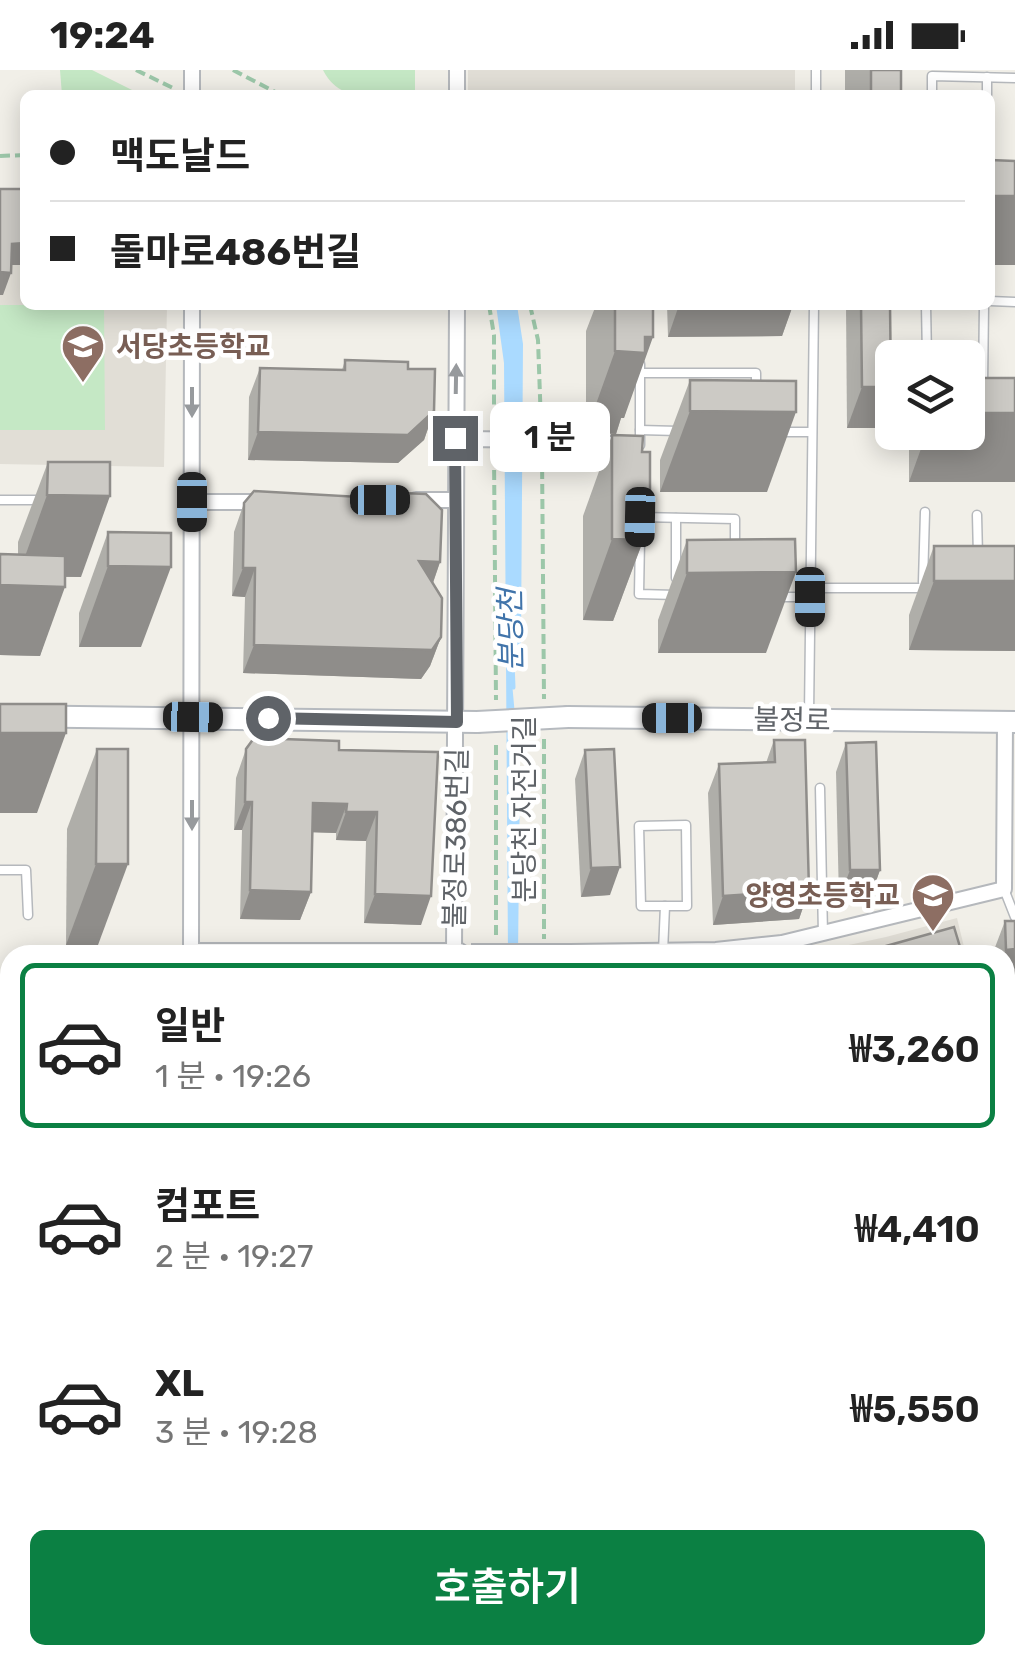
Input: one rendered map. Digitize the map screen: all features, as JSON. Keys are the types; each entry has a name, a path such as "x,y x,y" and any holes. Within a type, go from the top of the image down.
{"main road":[{"path":"0,716 467,722"},
{"name":"불정로","path":"467,722 568,717 1010,722"}],"street":[{"path":"191,945 192,310"},
{"name":"불정로386번길","path":"454,945 467,722 455,500 457,310"},
{"path":"457,439 640,438"},
{"path":"399,500 455,500"},
{"path":"192,502 286,502"},
{"path":"757,945 823,935 1004,889 1010,722"}],"lane":[{"path":"932,90 932,76 1015,78"},
{"path":"987,77 987,90"},
{"path":"809,720 814,310"},
{"path":"926,310 927,340"},
{"path":"985,351 987,310"},
{"path":"640,356 640,464"},
{"path":"640,373 756,373 756,393"},
{"path":"640,438 698,431"},
{"path":"775,432 812,432"},
{"path":"0,500 55,500"},
{"path":"640,500 639,594 696,595"},
{"path":"923,588 924,512"},
{"path":"977,515 978,570"},
{"path":"640,517 735,518 735,557"},
{"path":"676,518 676,595"},
{"path":"772,597 941,588"},
{"path":"820,788 823,935"},
{"path":"686,825 687,906 665,906 641,906 638,826 686,825"},
{"path":"0,870 26,870 28,914"},
{"path":"1004,889 1015,917"},
{"path":"663,945 665,906"}],"path":[{"path":"136,70 179,90"},
{"path":"232,70 271,90"},
{"path":"490,310 494,335 494,427"},
{"path":"531,310 538,340 541,424"},
{"name":"분당천 자전거길","path":"544,703 548,441"},
{"name":"분당천 자전거길","path":"494,445 496,702"},
{"name":"분당천 자전거길","path":"544,723 544,945"},
{"name":"분당천 자전거길","path":"496,740 496,938"}],"shaded area":[{"path":"468,70 795,70 795,90 468,90"},
{"name":"서당초등학교","path":"0,192 20,192 20,310 167,310 164,467 0,464"},
{"path":"957,918 964,945 849,945"}],"green space":[{"path":"60,70 92,70 132,90 62,90"},
{"path":"323,70 415,70 415,90 342,90"},
{"path":"0,305 20,305 20,310 104,310 105,430 0,430"}],"water":[{"path":"497,310 518,310 523,344 521,642 511,671 520,772 518,945 508,945 504,363"}],"building":[{"path":"871,70 901,70 901,90 871,90"},
{"path":"995,160 1015,161 1015,196 995,196"},
{"path":"0,189 20,189 20,243 12,244 11,273 0,272"},
{"path":"615,310 653,310 653,337 645,337 645,353 615,351"},
{"path":"861,310 890,310 890,340 875,340 875,387 862,387"},
{"path":"345,360 408,362 408,369 435,369 434,411 408,435 258,432 260,368 345,370"},
{"path":"985,378 1015,378 1015,413 985,413"},
{"path":"690,380 796,381 796,412 690,411"},
{"path":"612,435 643,436 642,452 650,452 650,522 642,522 642,540 612,539"},
{"path":"48,462 110,462 110,496 47,495"},
{"path":"254,491 377,498 377,492 426,494 442,510 440,562 419,561 442,598 441,637 432,650 254,645 255,568 243,568 244,503"},
{"path":"108,532 171,533 171,567 108,566"},
{"path":"795,539 796,572 687,573 687,540"},
{"path":"934,546 1015,546 1015,581 934,581"},
{"path":"0,554 65,556 65,587 0,585"},
{"path":"0,704 66,704 66,733 0,733"},
{"path":"254,738 339,741 339,750 438,752 431,896 375,894 377,812 346,812 347,804 313,803 311,892 250,890 252,802 245,802 246,749"},
{"path":"774,740 805,740 809,890 723,896 719,764 775,762"},
{"path":"876,742 880,870 850,870 846,743"},
{"path":"97,749 128,749 128,864 96,864"},
{"path":"614,749 620,867 591,868 585,750"},
{"path":"1005,921 1015,921 1015,945 1006,945"},
{"path":"954,927 959,945 890,945"}],"waterway":[{"name":"분당천","path":"512,663 513,687"}],"place":[{"name":"서당초등학교","path":"83,384"},
{"name":"양영초등학교","path":"933,933"}],"route":[{"path":"268,718 457,722 455,438"}]}
